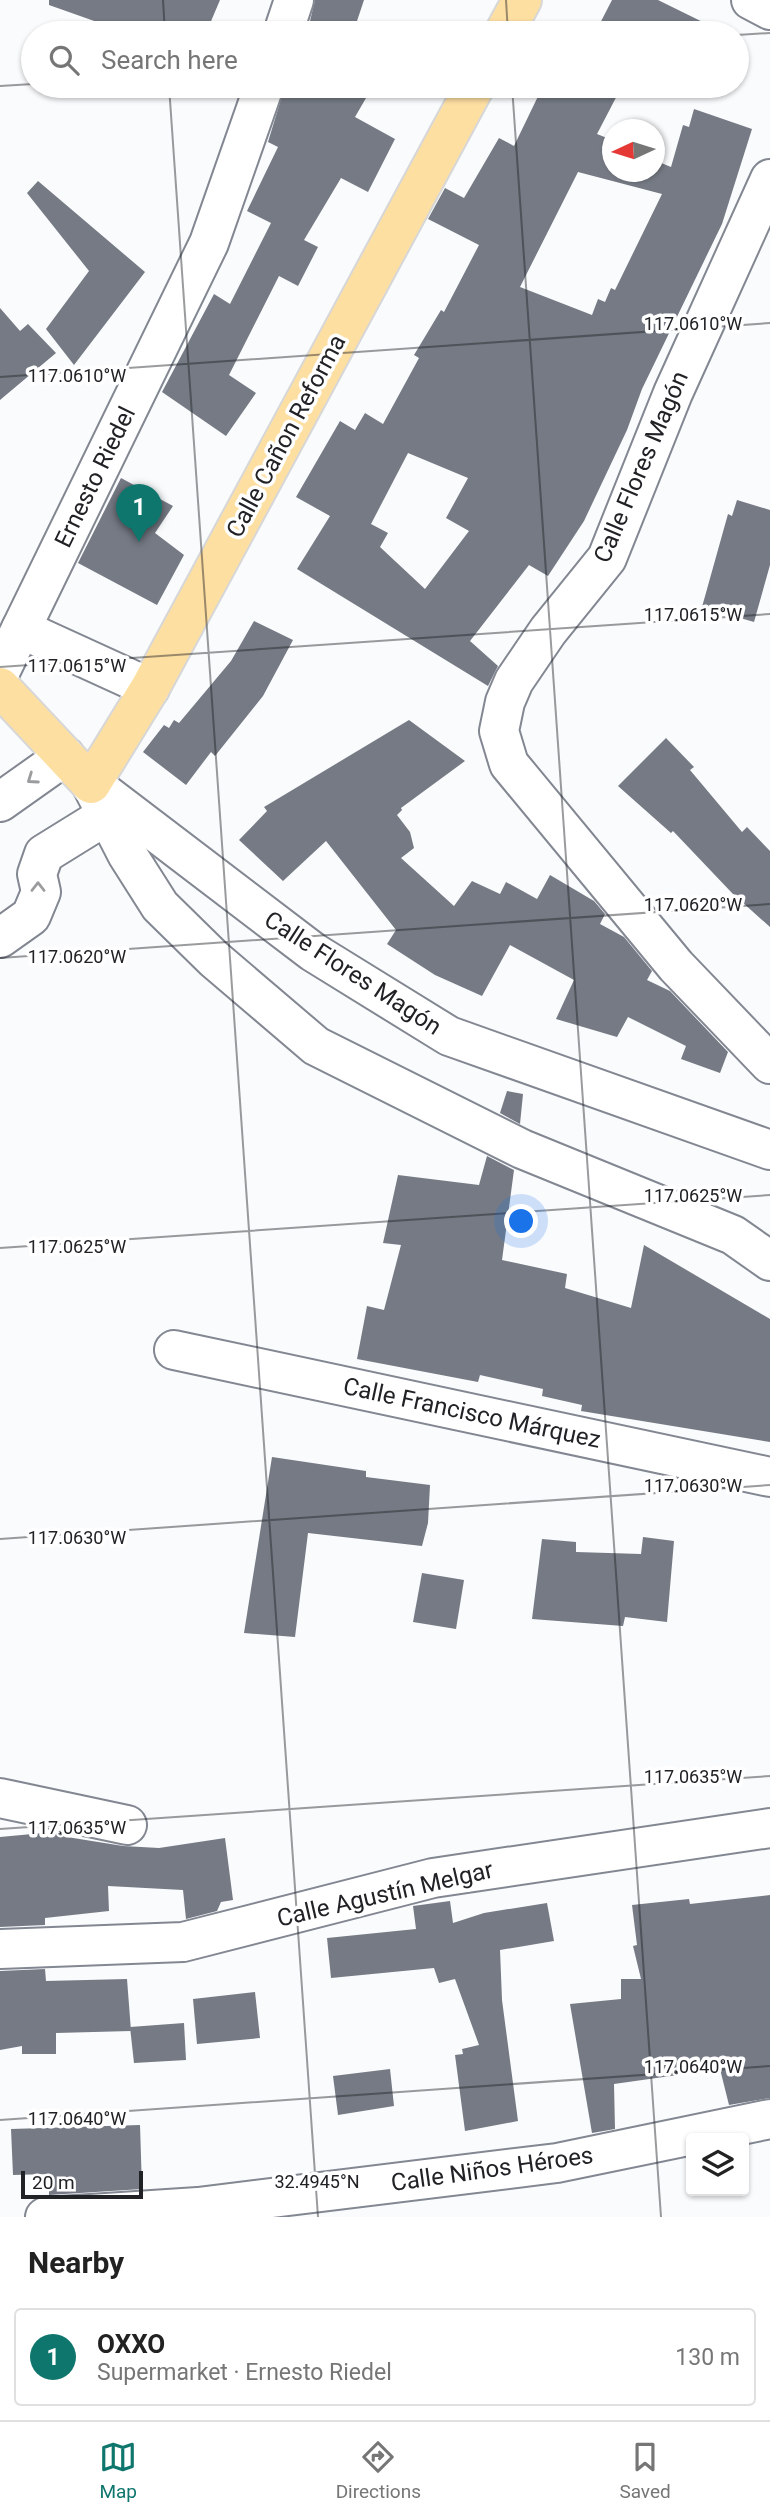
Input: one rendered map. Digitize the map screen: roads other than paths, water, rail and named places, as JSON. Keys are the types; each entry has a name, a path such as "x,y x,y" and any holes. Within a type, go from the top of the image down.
{"main road":[{"path":"511,21 522,0"},
{"name":"Calle Cañon Reforma","path":"99,799 150,688 469,98"},
{"name":"Calle Flores Magón","path":"0,687 65,756 99,799"}],"street":[{"path":"287,21 293,0"},
{"path":"751,0 770,10"},
{"name":"Ernesto Riedel","path":"0,672 209,243 260,98"},
{"name":"Calle Flores Magón","path":"770,179 673,393 607,558 548,631 514,681 505,702 499,731 509,764 676,966 770,1064"},
{"path":"21,629 150,688"},
{"path":"0,802 65,756"},
{"path":"0,938 31,916 41,892 37,874 44,854 99,799 127,854 160,906 214,959 316,1046 522,1149 733,1235 770,1261"},
{"name":"Calle Flores Magón","path":"99,799 313,952 449,1036 770,1150"},
{"name":"Calle Francisco Márquez","path":"174,1350 770,1477"},
{"path":"0,1798 127,1825"},
{"name":"Calle Agustín Melgar","path":"0,1949 183,1942 433,1878 770,1828"},
{"name":"Calle Niños Héroes","path":"45,2217 198,2207 557,2163 770,2119"}],"place":[{"name":"OXXO","path":"139,542"}]}
